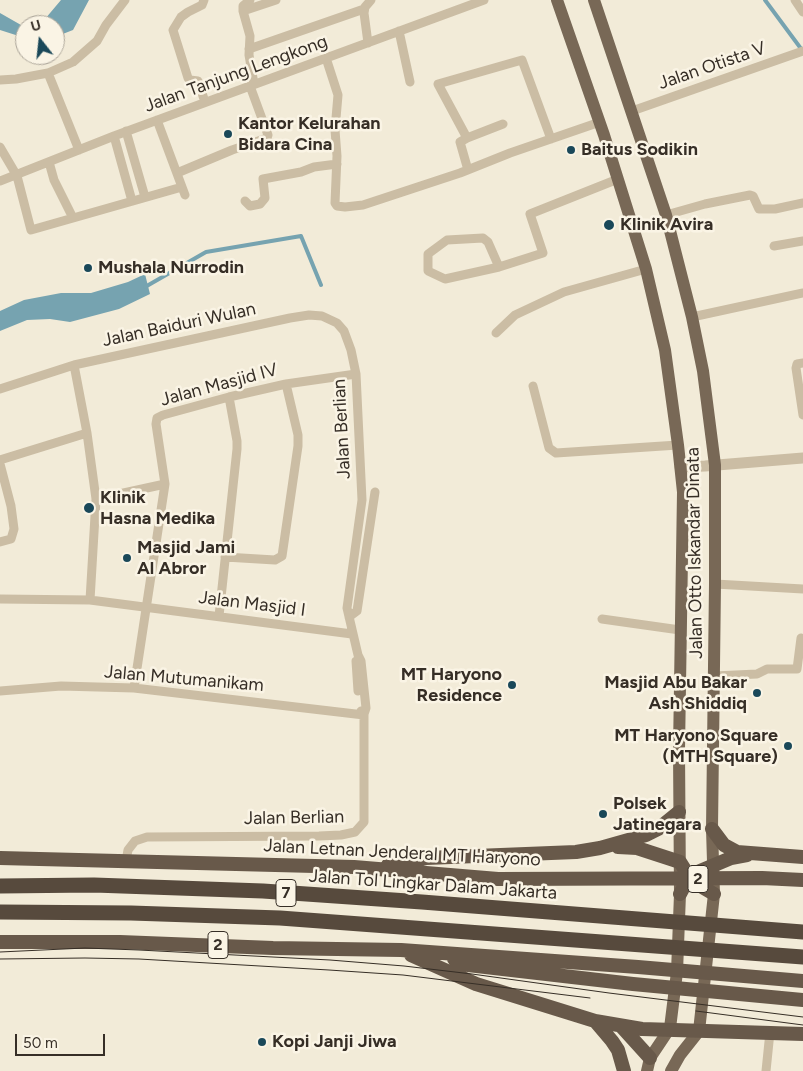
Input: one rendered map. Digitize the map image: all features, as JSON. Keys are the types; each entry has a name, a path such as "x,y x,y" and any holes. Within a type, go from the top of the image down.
{"highway":[{"path":"376,868 426,858 576,852 600,848 646,834 662,826 679,812"},
{"path":"712,829 724,845 737,852 803,857"},
{"path":"600,848 638,848 680,862 692,881 714,894"},
{"path":"680,894 688,877 713,864 750,854"},
{"name":"Jalan Letnan Jenderal MT Haryono","path":"0,858 376,868 498,879 634,880 762,878 803,880"},
{"name":"Jalan Tol Lingkar Dalam Jakarta","path":"0,886 94,885 263,891 803,932"},
{"name":"7","path":"0,912 131,913 280,918 803,957"},
{"name":"2","path":"0,942 120,942 272,948 401,950 803,981"},
{"path":"401,950 476,984 595,1022 642,1029 670,1028 803,1034"},
{"name":"2","path":"436,953 468,965 633,984 803,1000"},
{"path":"595,1022 618,1050 624,1071"},
{"path":"621,1026 648,1065"}],"main road":[{"name":"Jalan Otto Iskandar Dinata","path":"557,0 600,122 646,269 665,350 678,445 682,492 680,894 677,972 670,1028"},
{"name":"Jalan Otto Iskandar Dinata","path":"594,0 666,215 692,317 702,371 714,466 715,584 712,829 714,894 699,1030"},
{"path":"648,1065 670,1028"},
{"path":"670,1071 699,1030"}],"street":[{"path":"0,80 48,73 73,62 97,41 106,25 125,0"},
{"path":"204,0 204,4 181,17 173,30 188,78 190,80 198,80 205,102"},
{"path":"177,174 232,150 267,138 268,135 252,85 249,49 250,36 242,10 243,6 250,0"},
{"path":"242,10 276,0"},
{"path":"249,49 364,9 371,0"},
{"name":"Jalan Tanjung Lengkong","path":"0,181 126,131 484,0"},
{"path":"795,0 803,12"},
{"path":"364,9 368,43"},
{"path":"399,31 410,82"},
{"name":"Jalan Otista V","path":"632,111 800,52"},
{"path":"326,58 338,95 335,130 337,164 335,203 337,206 363,205 468,170 600,122"},
{"path":"467,138 438,84 522,60 551,139"},
{"path":"48,73 79,150"},
{"path":"0,147 16,176 31,230 146,197 184,190 157,120"},
{"path":"468,170 460,142 503,124"},
{"path":"126,131 146,197"},
{"path":"114,136 132,201"},
{"path":"49,162 54,180 74,217"},
{"path":"245,201 250,206 260,204 265,198 263,179 301,172 314,167 337,164"},
{"path":"499,267 488,242 483,238 447,240 428,254 428,271 445,279 499,267 543,253 530,214 618,179"},
{"path":"666,215 705,204 750,195 753,196 759,209 775,209 803,202"},
{"path":"774,246 803,240"},
{"path":"496,333 515,316 564,292 646,269"},
{"path":"692,317 803,292"},
{"name":"Jalan Baiduri Wulan","path":"0,390 74,365 309,315 322,316 337,323 344,331 351,350"},
{"name":"Jalan Berlian","path":"126,861 128,850 135,841 147,836 342,835 355,832 364,822 364,714 366,711 364,687 361,661 346,608 362,500 356,374 351,350"},
{"path":"803,363 797,364 796,368 803,415"},
{"path":"74,365 87,433 96,499 90,600"},
{"name":"Jalan Masjid IV","path":"165,484 156,424 157,418 229,397 286,384 356,374"},
{"path":"225,557 275,560 282,556 298,446 298,434 286,384"},
{"path":"533,386 550,448 556,454 678,445"},
{"path":"219,616 237,449 229,397"},
{"path":"0,460 87,433"},
{"path":"680,467 803,458"},
{"path":"0,464 11,506 14,529 11,539 0,542"},
{"path":"96,499 165,484 134,688"},
{"path":"349,617 357,611 375,496 362,500"},
{"path":"715,584 803,589"},
{"name":"Jalan Masjid I","path":"0,599 90,600 352,634"},
{"path":"602,619 680,630"},
{"path":"714,676 757,674 767,669 797,668 801,638"},
{"name":"Jalan Mutumanikam","path":"0,691 61,686 134,688 364,714"},
{"path":"766,1071 770,1032"}],"water":[{"path":"61,0 89,0 73,30 65,33 65,15 48,15"},
{"path":"0,13 15,22 15,35 0,30"},
{"path":"145,274 150,294 119,309 70,322 50,319 27,320 0,331 0,311 24,300 61,293 91,293 128,282"}],"waterway":[{"path":"765,0 802,50"},
{"path":"145,287 206,252 301,236 321,285"}],"tram line":[{"path":"0,952 85,948 330,960 472,974 803,1017"},
{"path":"0,959 139,959 329,970 403,975 590,998"},
{"path":"696,1011 803,1025"}],"place":[{"name":"Kantor Kelurahan Bidara Cina","path":"228,134"},
{"name":"Baitus Sodikin","path":"571,150"},
{"name":"Klinik Avira","path":"609,225"},
{"name":"Mushala Nurrodin","path":"88,268"},
{"name":"Klinik Hasna Medika","path":"89,508"},
{"name":"Masjid Jami Al Abror","path":"127,558"},
{"name":"MT Haryono Residence","path":"512,685"},
{"name":"Masjid Abu Bakar Ash Shiddiq","path":"757,693"},
{"name":"MT Haryono Square (MTH Square)","path":"788,746"},
{"name":"Polsek Jatinegara","path":"603,814"},
{"name":"Kopi Janji Jiwa","path":"262,1042"}]}
